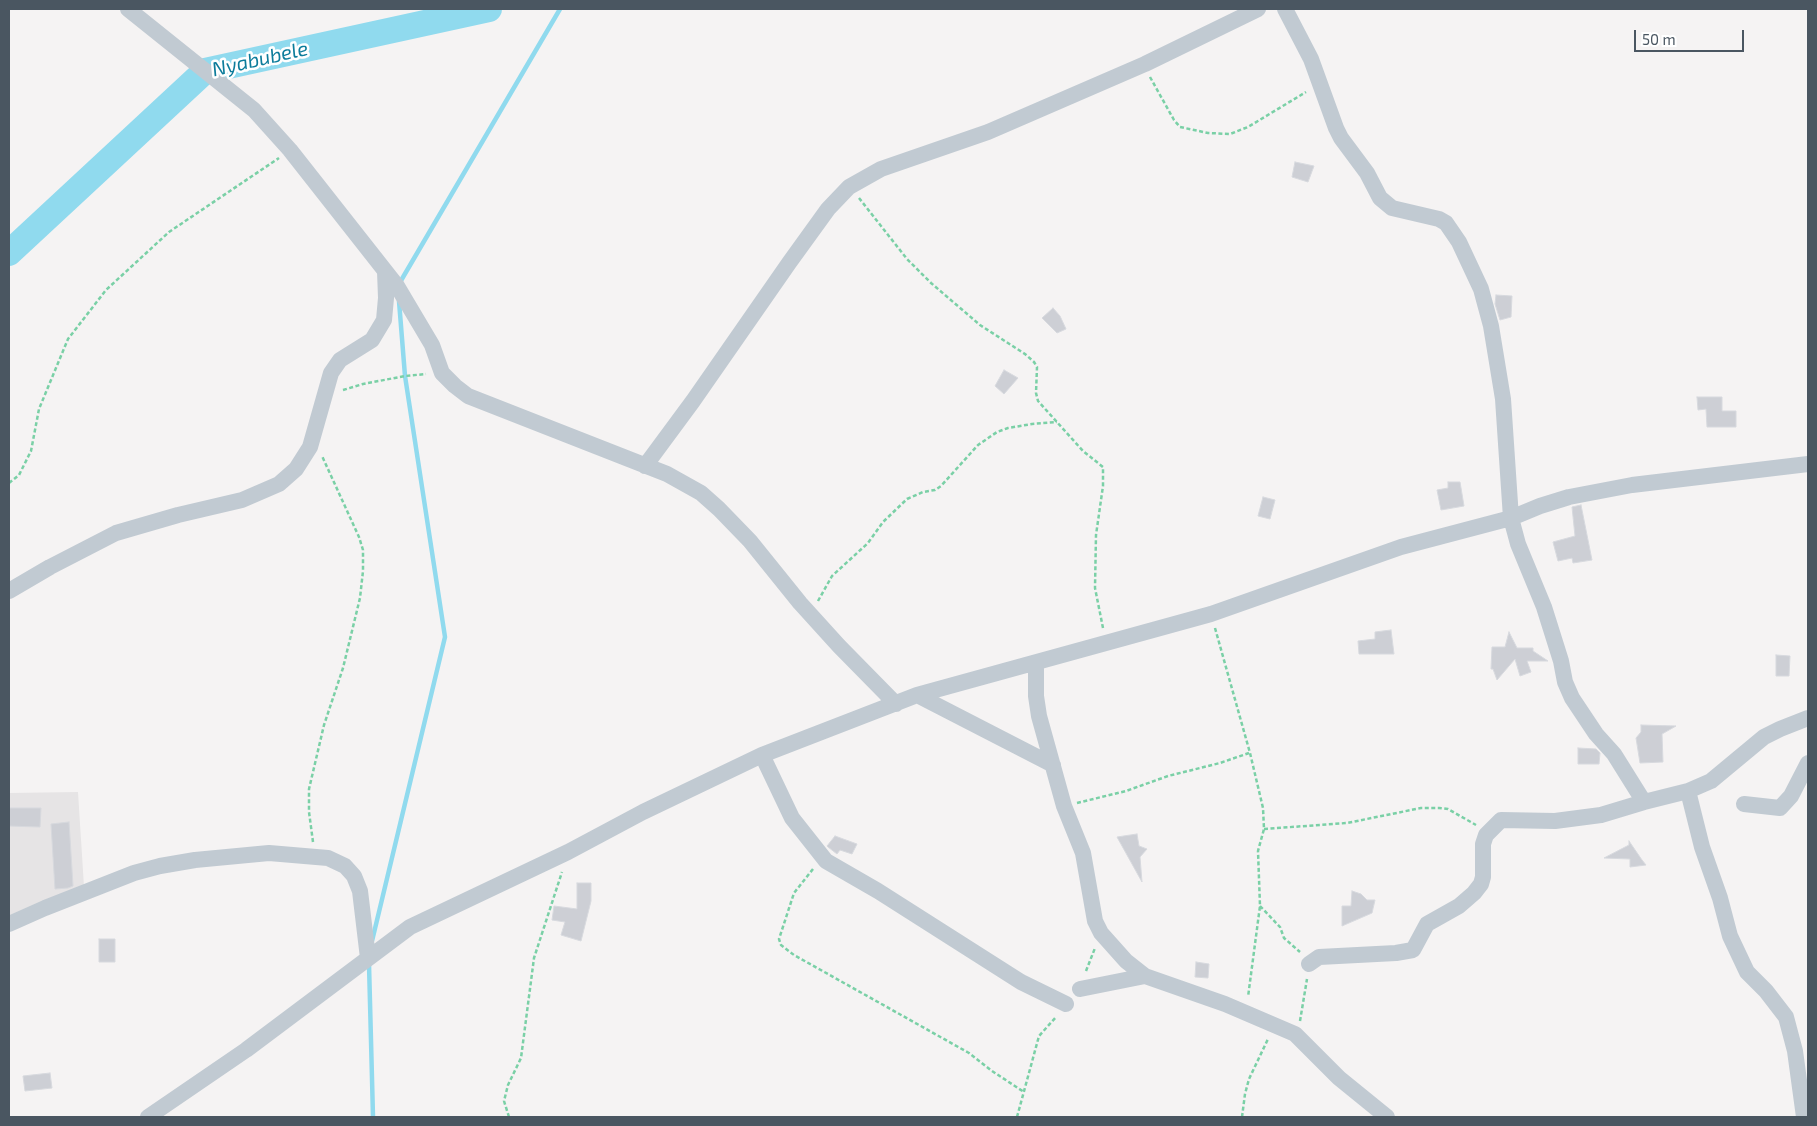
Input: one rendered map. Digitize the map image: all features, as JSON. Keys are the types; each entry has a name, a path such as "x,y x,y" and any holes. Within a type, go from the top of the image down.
{"street":[{"path":"128,9 254,110 290,150 397,286 432,345 442,373 455,386 468,396 524,416 667,474 701,493 719,508 764,557 794,597 896,704"},
{"path":"645,466 693,401 788,262 828,209 848,187 881,168 988,132 1145,64 1258,9"},
{"path":"1285,9 1302,39 1339,133 1367,173 1380,198 1392,208 1439,219 1446,223 1459,242 1480,289 1491,326 1503,399 1511,518 1518,544 1531,572 1547,616 1561,661 1565,682 1572,698 1596,734 1614,754 1644,802"},
{"path":"9,591 50,567 116,534 178,515 242,500 279,484 296,469 310,447 331,373 340,360 372,340 384,320 386,298 385,271"},
{"path":"148,1117 246,1050 410,927 568,852 643,812 762,755 917,695 1211,614 1401,548 1511,518 1533,508 1632,485 1808,464"},
{"path":"1036,663 1036,696 1039,716 1064,806 1083,853 1095,921 1101,933 1126,962 1145,976 1225,1004 1295,1034 1338,1078 1387,1117"},
{"path":"917,695 1053,765"},
{"path":"1309,964 1319,958 1396,953 1413,950 1427,924 1458,906 1474,893 1481,884 1483,877 1483,844 1486,835 1501,820 1555,821 1601,815 1644,802 1688,792 1711,780 1764,737 1808,718"},
{"path":"762,755 792,818 826,861 878,891 1021,982 1066,1004"},
{"path":"1744,804 1780,808 1790,796 1808,763"},
{"path":"1688,792 1702,846 1720,898 1730,936 1747,972 1766,991 1786,1017 1795,1051 1804,1117"},
{"path":"9,924 45,908 160,866 195,860 269,853 328,858 345,866 354,876 360,891 368,958"},
{"path":"1080,989 1145,976"}],"path":[{"path":"1145,64 1154,86 1180,127 1208,133 1230,134 1248,127 1320,83"},
{"path":"9,483 19,475 31,451 39,409 68,339 106,290 168,232 290,150"},
{"path":"848,187 907,259 931,283 980,325 1025,354 1034,362 1037,367 1037,398 1087,455 1101,465 1103,470 1103,486 1096,535 1095,588 1105,644"},
{"path":"322,400 335,392 363,384 405,376 442,373"},
{"path":"814,619 819,596 838,568 859,552 883,522 907,499 923,492 935,490 978,445 997,432 1019,426 1057,422"},
{"path":"313,434 363,550 363,571 358,605 342,668 324,725 309,789 309,812 315,857"},
{"path":"1211,614 1250,752 1263,808 1264,829 1258,851 1260,906 1245,1014"},
{"path":"1064,806 1126,791 1168,776 1220,763 1250,752"},
{"path":"1264,829 1347,823 1421,808 1439,808 1448,809 1490,831"},
{"path":"509,1117 504,1101 508,1085 521,1058 534,958 568,852"},
{"path":"826,861 812,870 794,893 779,939 781,945 794,956 968,1053 1024,1092"},
{"path":"1080,989 1101,933"},
{"path":"1017,1117 1039,1036 1066,1004"},
{"path":"1242,1117 1245,1094 1250,1079 1274,1025"}],"shaded area":[{"path":"78,792 84,887 9,919 9,793"}],"building":[{"path":"1295,162 1314,166 1308,182 1292,177"},
{"path":"1496,295 1512,296 1511,317 1500,320 1495,304"},
{"path":"1053,308 1060,316 1066,329 1057,333 1042,318"},
{"path":"1004,370 1018,378 1004,394 995,386"},
{"path":"1697,397 1722,397 1722,411 1736,411 1736,427 1707,427 1706,409 1698,410"},
{"path":"1448,482 1460,482 1464,506 1441,510 1437,490 1448,488"},
{"path":"1263,497 1275,500 1270,519 1258,516"},
{"path":"1581,505 1592,560 1573,563 1572,558 1558,561 1553,542 1575,536 1572,507"},
{"path":"1391,630 1394,654 1359,654 1358,641 1375,639 1375,632"},
{"path":"1509,632 1517,648 1533,648 1533,651 1548,661 1527,661 1531,672 1520,676 1515,659 1497,680 1493,669 1491,669 1492,647 1505,647"},
{"path":"1776,655 1790,656 1789,676 1776,676"},
{"path":"1641,725 1676,726 1662,734 1663,762 1640,763 1636,738 1641,732"},
{"path":"1578,748 1596,749 1600,753 1599,764 1578,764"},
{"path":"9,808 41,808 40,827 9,826"},
{"path":"69,822 73,886 55,889 51,824"},
{"path":"1137,834 1139,846 1147,849 1140,857 1142,882 1117,837"},
{"path":"835,836 857,844 852,854 840,850 837,854 827,846"},
{"path":"1629,841 1646,865 1630,867 1630,859 1604,858 1629,845"},
{"path":"577,883 591,883 591,901 581,941 561,935 565,922 552,920 554,906 577,909"},
{"path":"1352,891 1361,894 1367,900 1375,900 1372,913 1342,926 1342,906 1351,906"},
{"path":"99,939 115,939 115,962 99,962"},
{"path":"1196,962 1209,964 1208,978 1195,977"},
{"path":"50,1073 52,1088 25,1091 23,1076"}],"waterway":[{"name":"Nyabubele","path":"9,253 205,71 489,9"},
{"path":"399,284 560,9"},
{"path":"372,941 445,637 405,376 399,301"},
{"path":"369,964 373,1117"}]}
